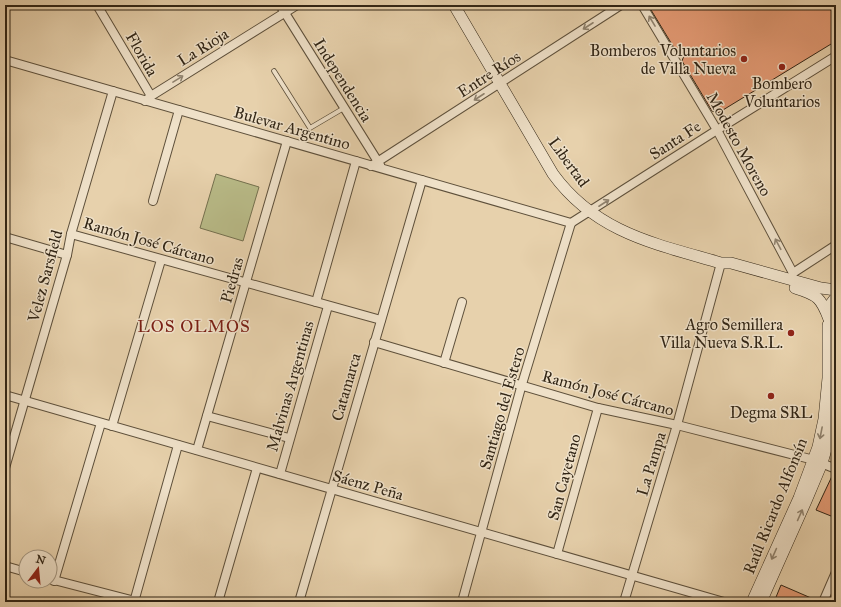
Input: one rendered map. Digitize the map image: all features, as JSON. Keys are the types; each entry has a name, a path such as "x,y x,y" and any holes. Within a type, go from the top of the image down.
{"main road":[{"name":"Libertad","path":"454,5 553,174 568,192 591,212 616,228 637,238 721,263 731,263 792,276 821,288 836,290"},
{"name":"Libertad","path":"721,263 730,269 812,294 822,302 829,322"},
{"path":"836,297 830,305 829,322 836,333"},
{"name":"Raúl Ricardo Alfonsín","path":"762,602 806,501 818,462 827,393 829,322"},
{"name":"Raúl Ricardo Alfonsín","path":"752,602 799,498 829,438 836,400"}],"street":[{"name":"Florida","path":"97,5 148,98"},
{"name":"Independencia","path":"280,5 344,108 375,164 383,169 422,180"},
{"name":"La Rioja","path":"148,98 297,5"},
{"name":"Entre Ríos","path":"375,164 621,5"},
{"name":"Modesto Moreno","path":"642,5 717,130 792,276"},
{"name":"Santa Fe","path":"571,223 591,212 717,130 836,56"},
{"name":"Bulevar Argentino","path":"5,60 114,91 148,98 179,110 356,161 375,164"},
{"name":"Velez Sarsfield","path":"5,468 67,255 71,234 114,91"},
{"path":"153,201 179,110"},
{"name":"Piedras","path":"197,450 287,141"},
{"name":"Malvinas Argentinas","path":"316,302 356,161"},
{"path":"422,180 571,223"},
{"name":"Catamarca","path":"299,602 422,180"},
{"name":"Santiago del Estero","path":"462,602 522,384 571,223"},
{"name":"Ramón José Cárcano","path":"71,234 381,320"},
{"path":"5,237 67,255"},
{"path":"792,276 836,245"},
{"path":"112,426 161,260"},
{"name":"La Pampa","path":"624,602 677,425 721,263"},
{"path":"444,363 462,302"},
{"name":"Malvinas Argentinas","path":"280,474 289,438 328,306"},
{"name":"Ramón José Cárcano","path":"374,342 522,384 598,408 677,425 818,462 836,469"},
{"name":"Sáenz Peña","path":"5,395 724,602"},
{"name":"San Cayetano","path":"557,554 598,408"},
{"path":"208,416 289,438"},
{"path":"58,561 101,423"},
{"path":"58,582 136,602 178,445"},
{"name":"Malvinas Argentinas","path":"218,602 257,468"},
{"path":"5,566 18,570"},
{"path":"823,602 836,572"}],"lane":[{"path":"274,71 310,128 344,108"}],"green space":[{"path":"216,174 259,187 243,241 200,228"}],"building":[{"name":"Bomberos Voluntarios de Villa Nueva","path":"648,5 828,5 836,19 836,41 718,113 712,111 682,61 685,53 676,51"},
{"path":"833,474 836,474 836,518 816,510"},
{"path":"781,585 818,601 818,602 774,602"}],"place":[{"name":"Bomberos Voluntarios de Villa Nueva","path":"744,59"},
{"name":"Bombero Voluntarios","path":"782,67"},
{"name":"Agro Semillera Villa Nueva S.R.L.","path":"791,333"},
{"name":"Degma SRL","path":"771,396"}],"district":[{"name":"LOS OLMOS","path":"194,326"}]}
